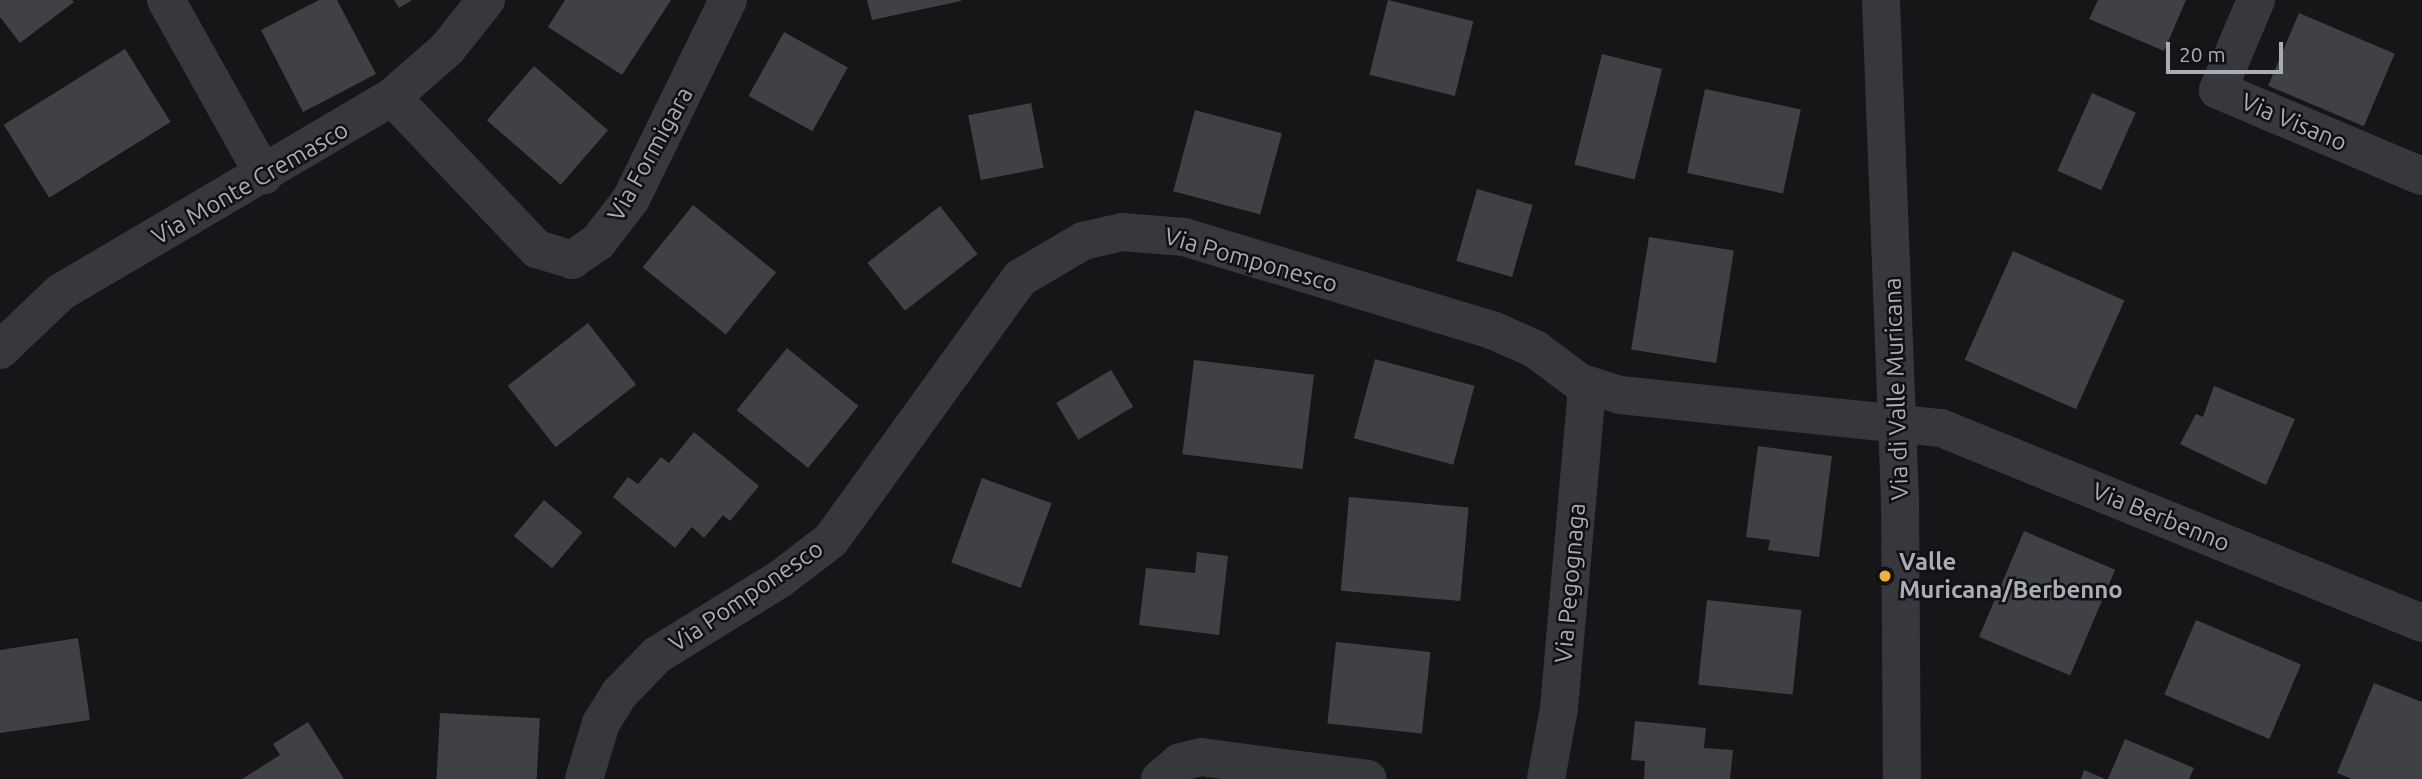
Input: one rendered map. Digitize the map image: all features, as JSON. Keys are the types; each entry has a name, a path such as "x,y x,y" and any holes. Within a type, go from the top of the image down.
{"street":[{"path":"166,0 264,175"},
{"name":"Via Monte Cremasco","path":"0,350 61,292 264,175 392,97 447,49 486,0"},
{"name":"Via Formigara","path":"392,97 537,250 572,260 598,242 631,199 728,0"},
{"name":"Via di Valle Muricana","path":"1881,0 1897,420 1902,779"},
{"name":"Via Visano","path":"2256,0 2218,90 2422,176"},
{"name":"Via Pomponesco","path":"584,779 601,723 632,679 687,633 780,579 831,540 1010,289 1034,266 1083,241 1122,232 1184,237 1510,337 1587,386 1661,403 1897,420"},
{"name":"Via Pegognaga","path":"1546,779 1559,708 1587,386"},
{"name":"Via Berbenno","path":"1897,420 1954,433 2422,623"},
{"path":"1160,779 1180,762 1202,757 1368,779"}],"building":[{"path":"0,0 74,2 20,43 0,17"},
{"path":"319,0 337,0 376,74 303,112 261,30"},
{"path":"394,0 412,0 399,8"},
{"path":"565,0 671,0 622,75 548,27"},
{"path":"867,0 961,0 961,1 872,20"},
{"path":"1388,0 1473,21 1455,96 1369,75"},
{"path":"2098,0 2186,0 2164,51 2089,19"},
{"path":"2299,13 2395,54 2364,126 2268,86"},
{"path":"784,32 848,67 812,131 749,96"},
{"path":"125,49 171,122 49,198 4,125"},
{"path":"1602,54 1662,69 1635,180 1574,165"},
{"path":"534,66 608,130 561,185 487,120"},
{"path":"1705,89 1801,109 1783,193 1687,173"},
{"path":"2092,93 2136,113 2101,190 2057,171"},
{"path":"1031,103 1044,168 981,180 968,115"},
{"path":"1195,110 1282,133 1260,214 1173,191"},
{"path":"1477,189 1533,205 1512,277 1456,261"},
{"path":"693,205 776,272 726,335 643,267"},
{"path":"940,206 978,254 905,311 868,263"},
{"path":"1649,237 1734,250 1716,363 1631,350"},
{"path":"2013,251 2124,301 2076,409 1965,360"},
{"path":"588,323 636,384 556,447 508,386"},
{"path":"787,348 858,406 808,468 737,410"},
{"path":"1375,359 1474,386 1453,465 1354,438"},
{"path":"1194,360 1314,375 1303,469 1182,454"},
{"path":"1111,370 1133,407 1078,440 1056,403"},
{"path":"2214,386 2295,419 2266,485 2180,444 2196,414 2203,417"},
{"path":"694,432 759,486 730,521 723,515 704,538 692,527 675,548 613,497 628,477 638,484 661,457 669,463"},
{"path":"1758,446 1832,456 1819,557 1768,550 1770,540 1746,537"},
{"path":"982,478 1052,503 1021,588 951,563"},
{"path":"1349,497 1469,507 1460,601 1341,591"},
{"path":"544,500 582,532 552,568 514,536"},
{"path":"2024,531 2115,570 2070,676 1979,637"},
{"path":"1197,552 1228,556 1219,635 1139,625 1146,568 1195,573"},
{"path":"1707,600 1801,610 1793,694 1698,685"},
{"path":"2196,620 2301,665 2269,739 2164,695"},
{"path":"78,638 90,720 0,733 0,650"},
{"path":"1336,642 1430,652 1422,733 1327,724"},
{"path":"2374,683 2422,702 2422,779 2352,779 2337,773"},
{"path":"440,713 540,718 537,779 437,779"},
{"path":"1635,721 1706,728 1704,748 1733,750 1730,779 1644,779 1645,761 1631,760"},
{"path":"308,722 344,779 242,779 280,755 273,744"},
{"path":"2125,739 2194,768 2189,779 2108,779"},
{"path":"2084,770 2105,779 2081,779"}],"place":[{"name":"Valle Muricana/Berbenno","path":"1885,576"}]}
